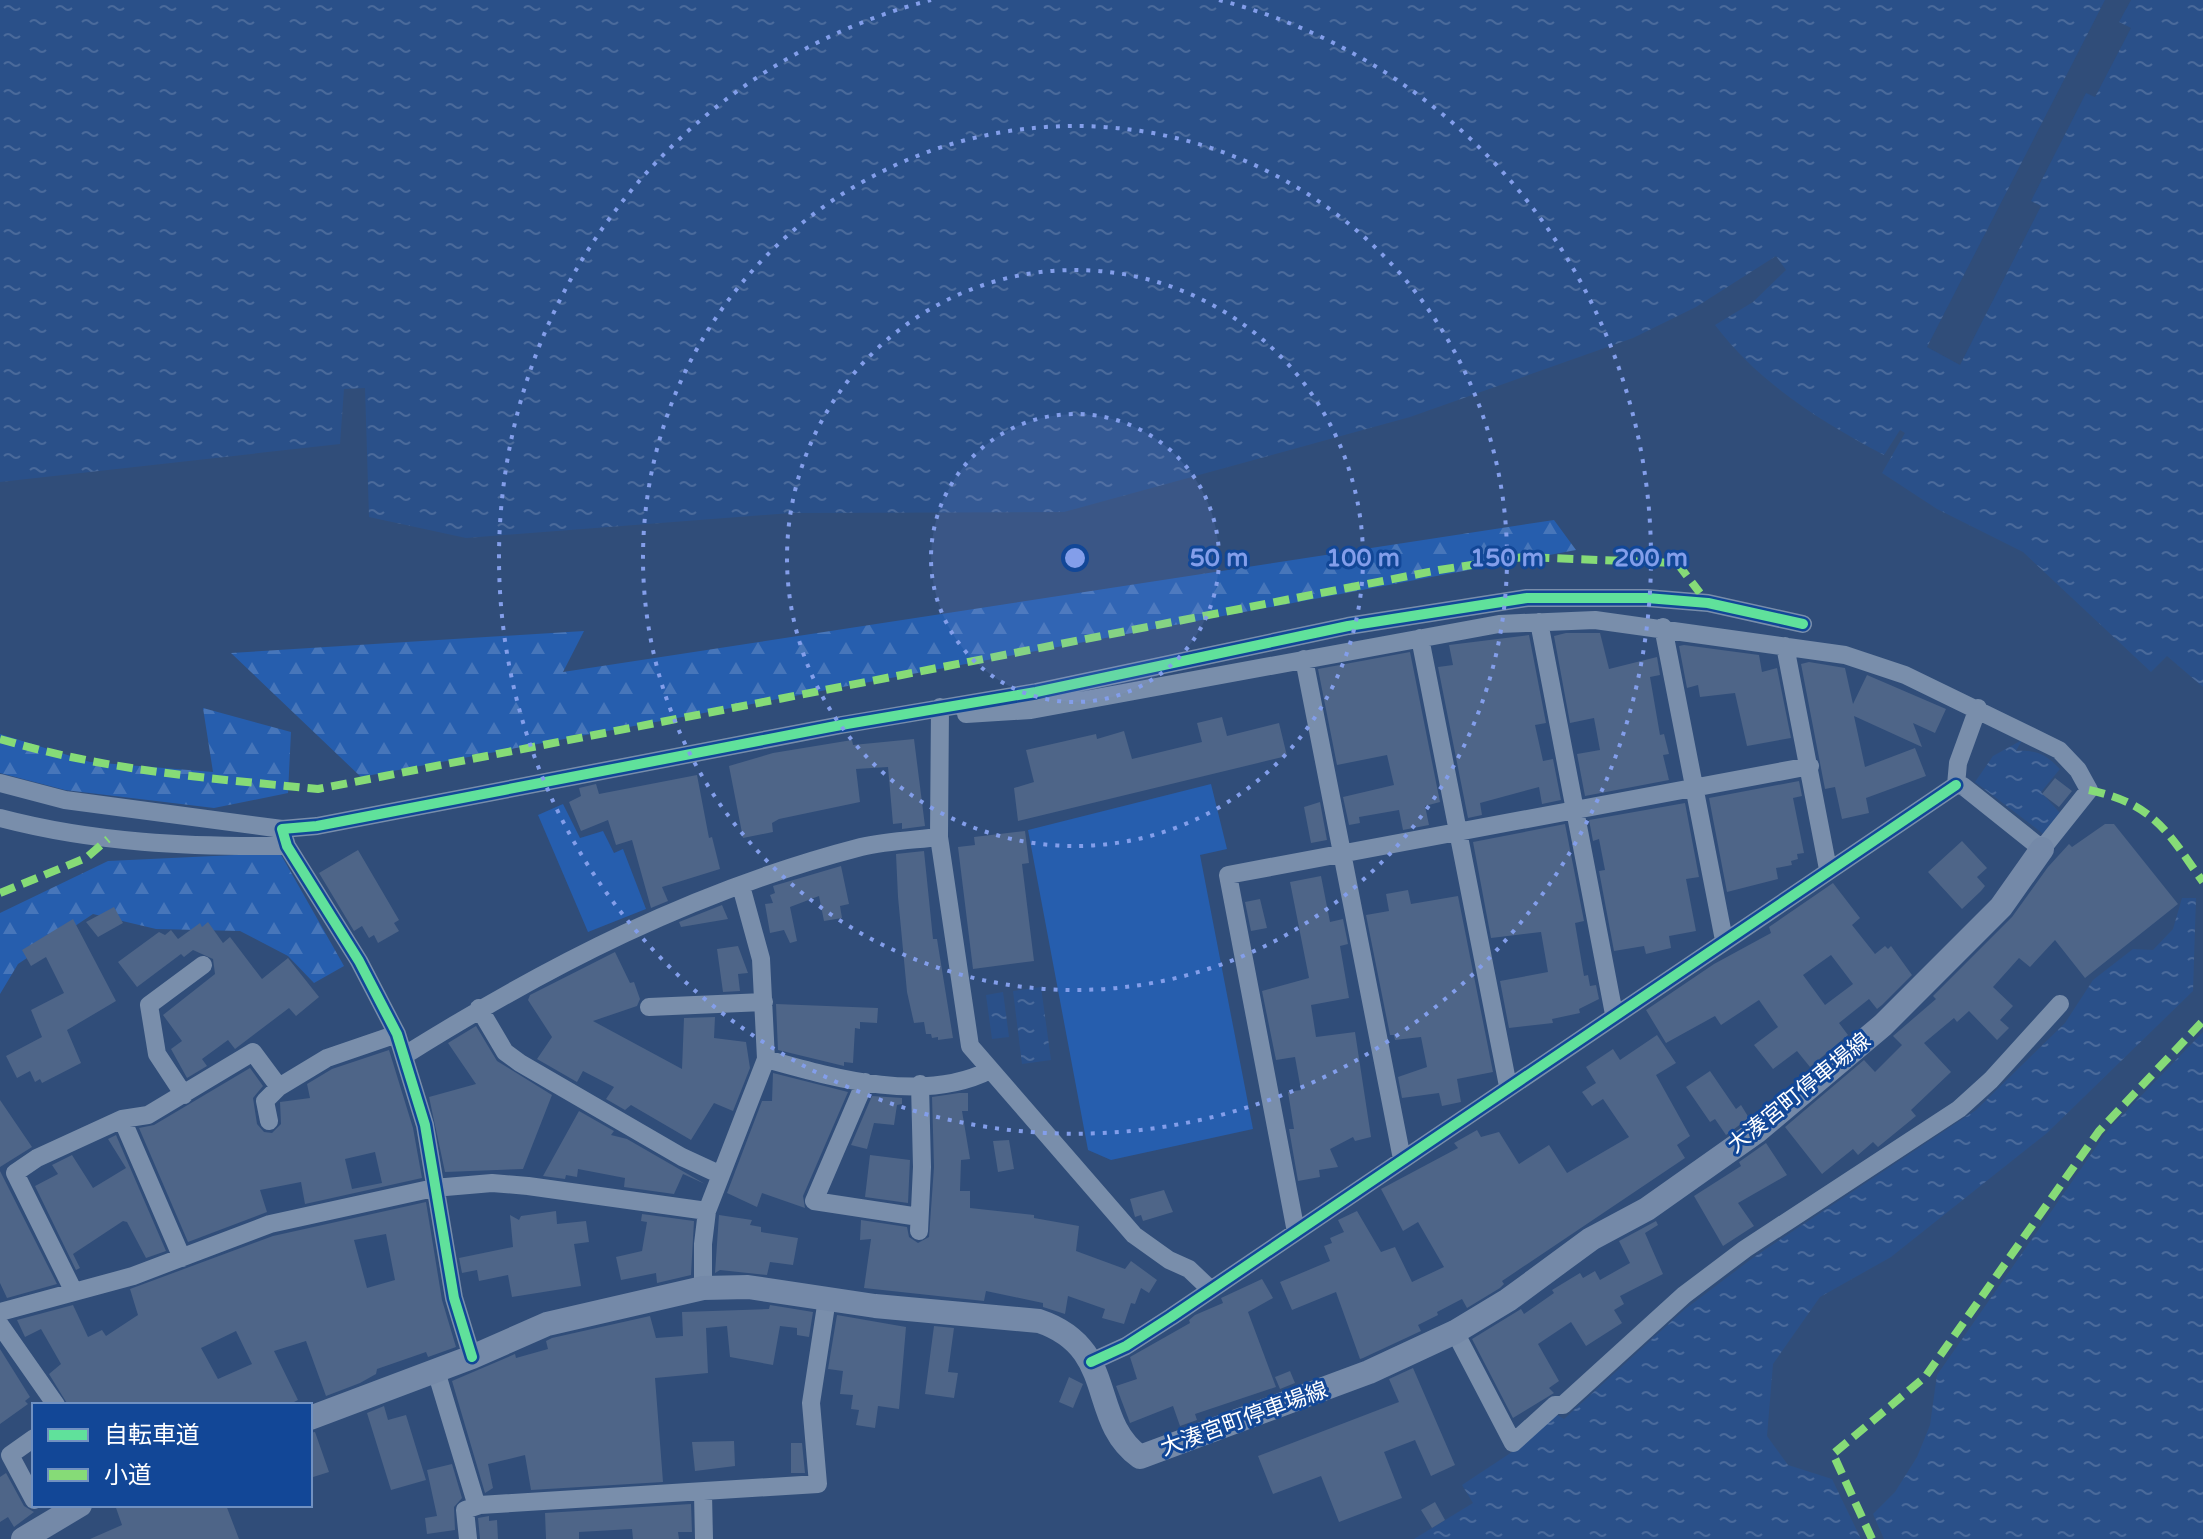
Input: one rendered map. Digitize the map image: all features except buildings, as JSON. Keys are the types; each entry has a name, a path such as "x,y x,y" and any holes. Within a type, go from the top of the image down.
{"main road":[{"name":"大湊宮町停車場線","path":"312,1417 472,1357 547,1324 703,1288 748,1287 827,1299 1039,1321 1056,1327 1081,1345 1091,1362 1122,1444 1140,1457 1369,1372 1455,1332 1508,1300 1591,1239 1647,1209 1756,1132 1883,1025 2001,907 2042,849"},
{"path":"23,1539 42,1515 72,1507"}],"street":[{"path":"0,818 61,833 180,847 285,837 317,826 940,711 1348,626 1527,598 1647,598 1708,603 1803,624"},
{"path":"940,711 1031,710 1499,624 1595,620 1663,627 1872,662 1978,708 2059,750 2078,770 2089,790 2042,849 1956,785"},
{"path":"1539,622 1614,1014"},
{"path":"1663,627 1724,940"},
{"path":"1420,638 1508,1086"},
{"path":"1785,646 1828,869"},
{"path":"1304,659 1402,1159"},
{"path":"1956,785 1958,763 1978,708"},
{"path":"940,711 939,837 970,1046 1134,1235 1169,1260 1189,1269 1210,1289"},
{"path":"1296,1232 1228,875 1810,766"},
{"path":"0,783 65,800 285,837 359,961 405,1055 425,1125 454,1298 472,1357"},
{"path":"1091,1362 1126,1346 1956,785"},
{"path":"405,1055 479,1008 632,927 741,886 863,846 939,837"},
{"path":"703,1288 707,1211 766,1059 761,959 741,886"},
{"path":"184,1095 157,1054 149,1005 203,965"},
{"path":"649,1007 764,1002"},
{"path":"1455,1332 1513,1443 1555,1405 1563,1405 1684,1295 1745,1249 1959,1109 1991,1080 2060,1004"},
{"path":"479,1008 492,1034 512,1057 682,1157 721,1175"},
{"path":"269,1121 265,1101 279,1087 327,1058 397,1034"},
{"path":"74,1292 15,1173 37,1158 122,1119 148,1115 253,1052 279,1087"},
{"path":"766,1059 831,1077 865,1082 965,1083 990,1070"},
{"path":"865,1082 814,1201 919,1224 922,1167 920,1084"},
{"path":"122,1119 182,1258"},
{"path":"55,1403 1,1314 182,1258 270,1224 434,1188 492,1183 707,1211"},
{"path":"468,1539 465,1510 480,1505 703,1494 818,1484 811,1403 827,1299"},
{"path":"436,1371 476,1503 480,1505"},
{"path":"32,1439 10,1455 32,1496"},
{"path":"703,1494 704,1539"}],"green space":[{"path":"1554,520 1576,550 361,777 231,653 584,631 563,672"},
{"path":"203,708 291,732 288,793 214,808 65,790 0,773 0,734 90,762 213,772"},
{"path":"1211,784 1227,849 1200,855 1253,1129 1111,1160 1088,1150 1028,830"},
{"path":"563,804 580,838 603,831 614,853 623,849 646,909 588,932 538,815"},
{"path":"280,853 344,966 314,983 288,956 240,931 156,929 93,914 18,964 0,994 0,913 108,861"}],"water":[{"path":"0,0 2203,0 2203,687 2167,656 2151,672 2023,552 1937,509 1882,473 1905,433 1900,430 1884,455 1814,414 1751,365 1715,325 1753,302 1786,270 1776,256 1696,307 1633,338 1410,417 1064,512 791,513 466,538 369,517 365,388 344,389 340,444 0,482"},
{"path":"2022,740 2016,751 2040,754 2060,769 2041,792 2060,813 2046,836 1975,782 1993,756"},
{"path":"2182,898 2196,898 2193,991 2047,1133 1891,1257 1820,1297 1773,1364 1767,1436 1788,1465 1832,1479 1861,1539 1414,1539 1473,1503 1462,1485 1512,1452 1554,1413 1564,1419 1684,1310 1754,1257 1976,1110 2065,1023 2093,980 2133,949 2153,950 2173,929"},
{"path":"1041,987 1051,1060 1022,1064 1013,991"},
{"path":"1003,992 1009,1037 992,1039 986,995"},
{"path":"2203,1032 2203,1539 1884,1539 1873,1514 1895,1492 1917,1457 1930,1425 1937,1375 2108,1130"}],"pier":[{"path":"2105,0 2131,0 2119,22 2131,28 2095,97 2086,93 2031,201 2041,206 1960,365 1927,347"}],"marked path":[{"path":"0,739 119,766 318,789 1439,570 1523,557 1677,563 1700,593"},
{"path":"2089,790 2129,803 2157,822 2203,882"},
{"path":"0,893 86,858 108,839"},
{"path":"1872,1539 1833,1454 1925,1377 2099,1131 2203,1021"}],"cycle path":[{"path":"472,1357 454,1298 425,1125 397,1034 359,961 287,846 282,829 317,826 841,725 1036,692 1348,626 1527,598 1647,598 1708,603 1803,624"},
{"path":"1091,1362 1126,1346 1171,1317 1956,785"}]}
